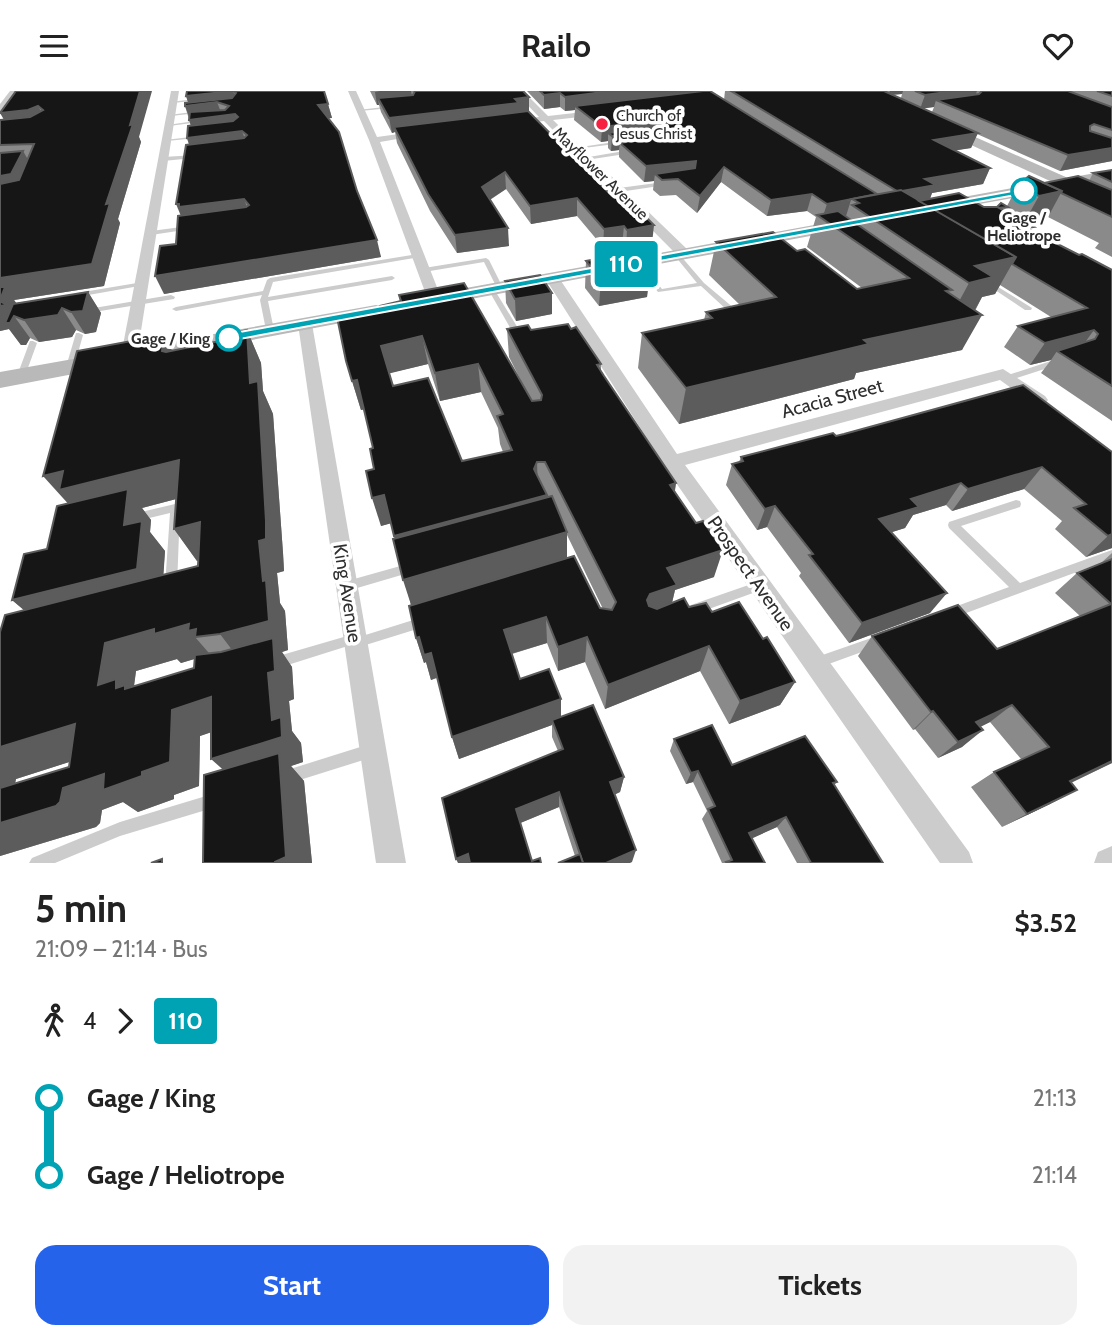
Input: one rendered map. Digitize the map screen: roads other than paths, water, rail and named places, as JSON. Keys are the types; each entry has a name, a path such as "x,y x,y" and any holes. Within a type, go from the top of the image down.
{"main road":[{"path":"922,117 1058,187"},
{"path":"918,211 1101,179"},
{"path":"968,201 990,213"},
{"path":"10,378 70,367 96,368 129,356 435,300 473,299 496,288 680,254 773,242 870,219"}],"street":[{"path":"352,91 374,140 435,300"},
{"name":"Mayflower Avenue","path":"518,91 680,254"},
{"path":"129,356 170,120 177,94"},
{"path":"0,110 3,101 16,95"},
{"path":"493,125 613,110"},
{"path":"374,140 426,133"},
{"name":"Prospect Avenue","path":"552,278 582,335 958,863"},
{"name":"King Avenue","path":"305,324 391,863"},
{"path":"1005,376 1049,408"},
{"name":"Acacia Street","path":"672,463 1005,376"}],"lane":[{"path":"177,94 204,99"},
{"path":"360,110 402,106"},
{"path":"170,120 201,112"},
{"path":"170,120 209,120"},
{"path":"167,140 199,137"},
{"path":"576,148 630,141"},
{"path":"586,157 640,150"},
{"path":"163,159 199,155"},
{"path":"619,190 667,183"},
{"path":"151,233 198,227"},
{"path":"680,254 702,283 732,311 728,318 715,321"},
{"path":"270,330 266,296 270,280 418,256"},
{"path":"424,269 486,260 496,288 524,346"},
{"path":"637,263 660,291 702,283"},
{"path":"176,309 392,278"},
{"path":"983,280 1028,308"},
{"path":"67,296 143,284"},
{"path":"76,313 171,297"},
{"path":"70,367 79,335"},
{"path":"10,378 33,344"},
{"path":"1005,376 1064,360"},
{"path":"1016,504 953,525 1018,589"},
{"path":"123,520 175,508 170,604"},
{"path":"932,621 1112,554"},
{"path":"347,586 426,564"},
{"path":"686,613 760,586"},
{"path":"268,665 435,618"},
{"path":"815,663 895,635"},
{"path":"276,781 373,750"},
{"path":"37,863 120,829 227,797"}],"place":[{"name":"Church of Jesus Christ","path":"602,124"},
{"name":"Gage / Heliotrope","path":"1024,191"},
{"name":"Gage / King","path":"229,338"}]}
